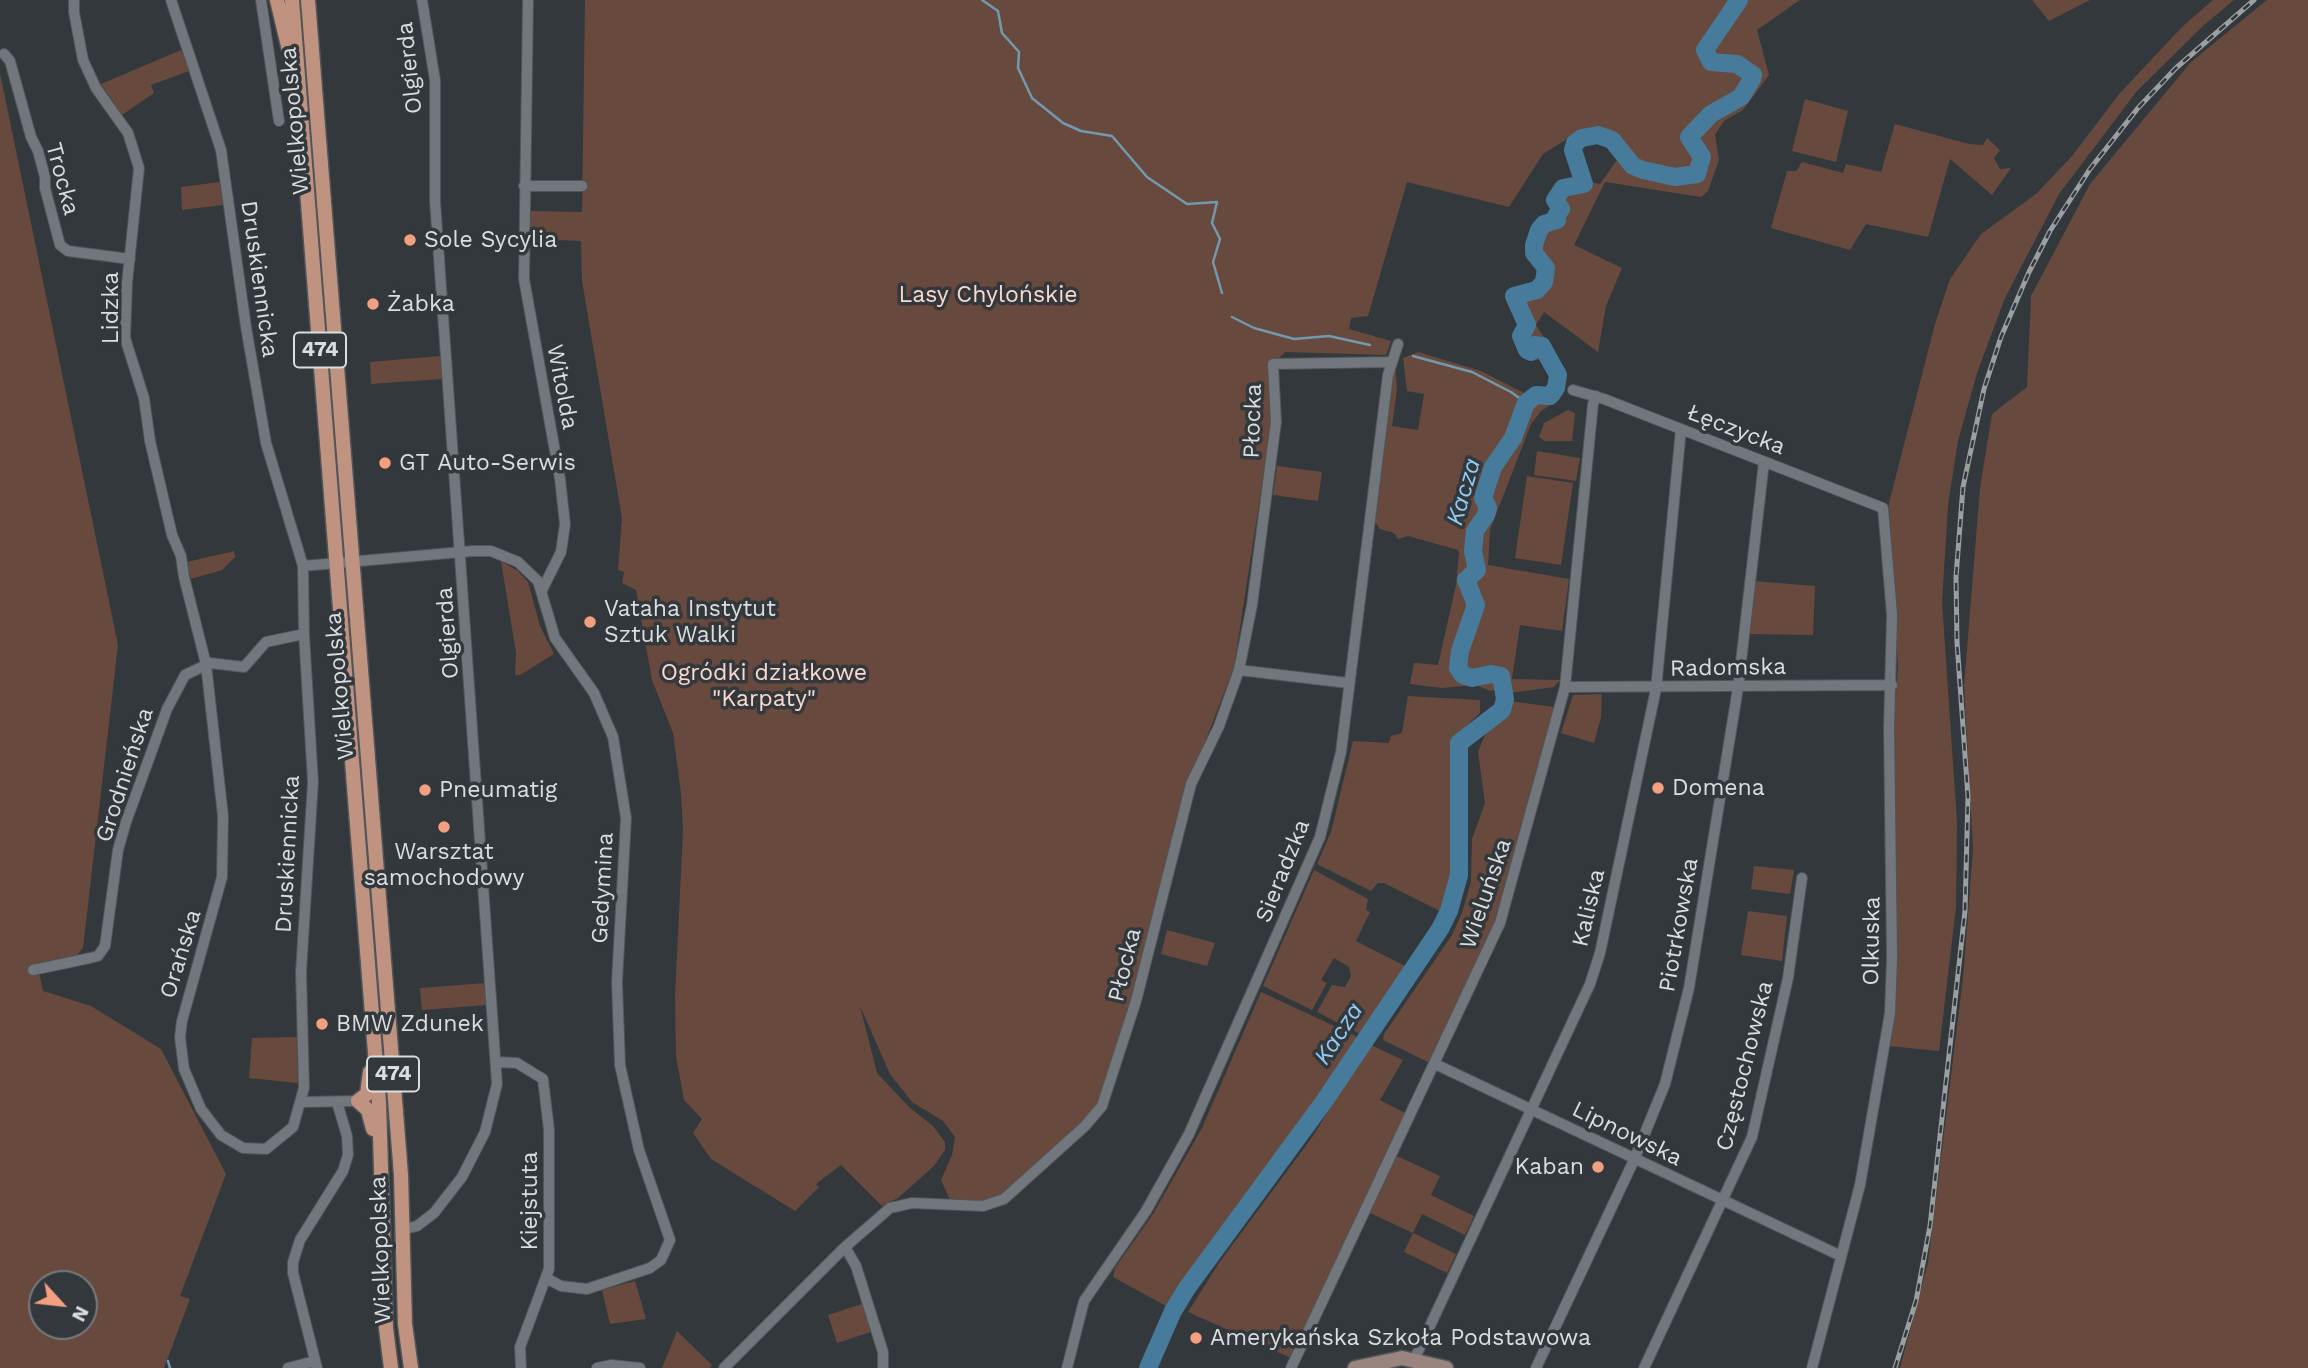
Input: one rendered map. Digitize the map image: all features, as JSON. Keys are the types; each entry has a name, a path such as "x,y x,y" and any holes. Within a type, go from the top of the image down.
{"main road":[{"path":"277,0 299,89"},
{"name":"Wielkopolska","path":"292,0 373,1018 382,1176 386,1328 391,1368"},
{"name":"Wielkopolska","path":"310,3 405,1229 405,1324 411,1368"},
{"path":"373,1018 369,1085 367,1094 358,1101 371,1116 382,1176"}],"street":[{"name":"Lidzka","path":"74,0 74,12 87,69 96,88 134,144 139,168 125,338 144,398 172,535 181,556 206,664"},
{"name":"Druskiennicka","path":"171,0 221,150 266,443 303,566 304,635 313,782 301,972 305,1075 302,1102"},
{"path":"261,0 279,121"},
{"name":"Olgierda","path":"405,1229 417,1226 434,1213 474,1157 493,1107 497,1062 435,201 435,80 422,0"},
{"name":"Witolda","path":"528,0 524,279 560,478 565,524 561,552 542,590"},
{"name":"Trocka","path":"4,54 10,61 31,137 46,177 45,188 60,245 68,251 130,259"},
{"path":"524,186 582,186"},
{"name":"Sieradzka","path":"1067,1368 1087,1295 1146,1211 1189,1134 1309,864 1337,776 1391,362 1398,344"},
{"name":"Płocka","path":"724,1368 881,1214 899,1204 974,1207 1004,1199 1085,1126 1102,1106 1136,1002 1191,784 1219,726 1239,670 1254,592 1276,422 1273,363 1391,362"},
{"name":"Łęczycka","path":"1573,390 1596,396 1884,508"},
{"name":"Wieluńska","path":"1291,1368 1500,923 1565,687 1593,404 1596,396"},
{"name":"Kaliska","path":"1414,1360 1590,984 1600,953 1656,688 1681,429"},
{"name":"Piotrkowska","path":"1536,1368 1661,1098 1689,988 1738,688 1764,461"},
{"name":"Olkuska","path":"1812,1368 1860,1185 1889,1013 1892,932 1889,729 1892,615 1884,508"},
{"name":"Gedymina","path":"353,560 491,551 505,555 530,572 542,590 555,638 594,693 615,745 626,818 617,982 620,1065 642,1162 670,1235 661,1260 637,1273 587,1289 561,1286 546,1278"},
{"path":"303,566 353,560"},
{"path":"206,664 244,667 266,642 304,635"},
{"name":"Grodnieńska","path":"33,970 98,956 105,946 118,850 134,796 173,694 185,675 206,664"},
{"name":"Orańska","path":"206,664 223,816 222,877 182,1021 184,1069 189,1086 210,1122 221,1135 243,1148 273,1146 293,1127 302,1102"},
{"path":"1239,670 1348,683"},
{"name":"Radomska","path":"1565,687 1892,685"},
{"name":"Częstochowska","path":"1644,1368 1752,1137 1784,999 1802,878"},
{"name":"Kiejstuta","path":"497,1062 517,1063 543,1079 549,1130 550,1255 546,1278 520,1347 521,1368"},
{"name":"Lipnowska","path":"1435,1064 1841,1256"},
{"path":"302,1102 358,1101"},
{"path":"288,1368 316,1364 293,1273 293,1262 300,1240 343,1171 348,1155 347,1136 337,1102"},
{"path":"845,1247 856,1266 883,1352 883,1368"},
{"path":"1355,1368 1414,1360 1446,1368"},
{"path":"597,1368 611,1365 640,1368"}],"green space":[{"name":"Lasy Chylońskie","path":"585,0 1800,0 1757,30 1769,75 1743,110 1724,121 1715,135 1719,160 1708,191 1701,197 1605,182 1574,245 1622,268 1606,306 1598,352 1544,312 1536,325 1565,369 1565,381 1560,399 1541,411 1531,424 1490,530 1488,565 1569,579 1562,631 1520,625 1512,679 1560,680 1554,687 1510,693 1511,683 1498,684 1497,689 1490,691 1476,685 1442,688 1410,684 1414,663 1438,665 1456,585 1459,553 1458,550 1408,536 1398,539 1394,533 1380,529 1375,522 1395,364 1397,390 1392,426 1418,430 1424,394 1407,391 1403,358 1418,352 1481,371 1526,394 1547,389 1553,375 1542,360 1529,359 1522,351 1518,339 1521,326 1511,294 1514,291 1540,287 1547,274 1546,263 1537,251 1546,227 1553,227 1563,214 1568,191 1579,191 1588,182 1600,184 1624,150 1621,145 1608,133 1591,129 1575,134 1543,154 1509,207 1407,182 1368,316 1351,318 1349,329 1391,341 1386,355 1285,352 1273,364 1272,419 1234,667 1179,809 1133,999 1100,1105 1010,1191 991,1201 951,1202 941,1180 952,1155 955,1137 943,1121 912,1102 890,1074 860,1006 877,1073 910,1108 933,1126 945,1142 945,1150 934,1166 898,1198 882,1206 841,1165 816,1184 819,1187 795,1211 711,1159 693,1133 702,1119 684,1100 676,1056 675,996 683,831 673,733 652,680 636,590 622,583 624,572 618,570 622,518 582,281 581,241 529,239 530,211 582,212"},
{"path":"2032,0 2090,0 2049,21"},
{"path":"2213,0 2234,0 2204,25 2137,91 2059,194 2005,298 1977,373 1958,441 1948,505 1942,602 1957,822 1956,907 1939,1051 1889,1046 1896,997 1893,729 1898,669 1889,503 1935,324 1950,279 1981,234 2036,194 2072,156 2120,93 2183,26"},
{"path":"2267,0 2308,0 2308,1368 1900,1368 1928,1263 1963,978 1973,850 1964,686 1980,488 1992,414 2027,387 2031,296 2090,184 2191,62"},
{"path":"181,50 189,71 151,85 154,93 122,115 101,84"},
{"path":"0,73 118,645 83,948 77,955 37,963 43,991 91,1006 161,1049 226,1174 180,1296 190,1299 164,1368 0,1368"},
{"path":"1805,99 1848,111 1836,162 1792,151"},
{"path":"1895,124 1969,144 1983,145 1987,138 2000,150 1994,158 2000,169 2011,168 1992,195 1950,159 1928,237 1866,224 1850,250 1771,228 1787,171 1796,171 1802,162 1843,173 1846,164 1881,172"},
{"path":"220,182 223,205 182,210 181,187"},
{"path":"440,356 442,379 371,384 370,362"},
{"path":"1568,410 1575,413 1572,441 1545,441 1539,437 1544,423"},
{"path":"1537,451 1580,458 1576,481 1534,475"},
{"path":"1277,466 1322,472 1318,501 1273,495"},
{"path":"1527,476 1573,483 1561,565 1515,558"},
{"path":"234,551 235,557 222,570 191,579 187,562"},
{"path":"501,561 518,571 528,582 540,626 554,654 520,675 515,675 516,653"},
{"path":"1754,581 1815,586 1813,635 1749,634"},
{"path":"1602,694 1601,717 1594,743 1561,733 1573,695"},
{"path":"1408,696 1480,700 1480,713 1460,732 1454,747 1457,793 1452,881 1442,912 1384,883 1378,883 1371,891 1317,864 1331,832 1353,741 1389,743 1391,736 1402,733"},
{"path":"1509,701 1554,707 1551,722 1492,929 1430,1063 1383,1040 1384,1034 1452,935 1462,913 1471,882 1472,839 1485,803 1478,752 1485,735 1505,714"},
{"path":"1754,866 1794,870 1790,894 1751,889"},
{"path":"1314,870 1368,899 1366,910 1370,912 1356,941 1405,966 1360,1034 1317,1012 1332,985 1345,987 1351,976 1349,967 1334,958 1321,980 1327,983 1312,1010 1263,986"},
{"path":"1748,911 1787,916 1782,961 1741,955"},
{"path":"1167,930 1215,943 1207,966 1161,954"},
{"path":"486,983 486,1005 422,1010 420,988"},
{"path":"1261,992 1358,1037 1346,1054 1348,1060 1336,1073 1303,1127 1166,1306 1113,1277 1115,1268 1153,1214 1202,1128"},
{"path":"297,1037 298,1083 249,1078 252,1038"},
{"path":"1369,1044 1403,1060 1380,1100 1407,1114 1291,1358 1188,1312 1219,1263 1313,1136"},
{"path":"1397,1156 1440,1176 1431,1195 1474,1216 1465,1235 1422,1214 1413,1233 1370,1213"},
{"path":"1413,1233 1456,1254 1447,1273 1404,1252"},
{"path":"635,1281 646,1319 610,1324 602,1290"},
{"path":"862,1304 871,1332 837,1343 828,1315"},
{"path":"677,1331 712,1365 710,1368 662,1368"}],"waterway":[{"path":"982,0 998,11 1002,33 1019,52 1018,68 1032,98 1063,123 1081,131 1112,136 1147,177 1187,204 1217,202 1212,223 1220,239 1213,262 1222,293"},
{"name":"Kacza","path":"1731,0 1735,6"},
{"name":"Kacza","path":"1148,1368 1173,1311 1187,1288 1323,1103 1440,929 1449,911 1459,875 1459,743 1502,710 1505,699 1501,676 1491,674 1472,678 1463,675 1458,668 1460,651 1476,605 1466,580 1477,570 1473,551 1475,531 1488,508 1483,498 1493,467 1513,438 1526,403 1536,395 1550,396 1556,388 1558,375 1542,346 1535,345 1531,352 1527,350 1521,336 1527,325 1514,296 1537,290 1544,282 1546,268 1534,253 1534,245 1544,224 1557,220 1556,216 1561,209 1555,200 1563,188 1584,184 1573,150 1575,143 1582,138 1598,135 1612,140 1633,166 1643,170 1675,177 1697,174 1702,157 1689,137 1711,114 1741,97 1753,75 1737,64 1711,62 1705,50 1739,0"},
{"path":"1232,317 1254,328 1294,339 1329,336 1370,345"},
{"path":"1413,356 1472,372 1526,403"},
{"path":"168,1361 170,1368"}],"railway":[{"path":"1895,1368 1916,1301 1930,1226 1965,911 1968,797 1957,642 1956,577 1963,487 1984,389 2001,337 2029,272 2050,231 2090,169 2138,108 2176,68 2254,0"}],"place":[{"name":"Sole Sycylia","path":"410,240"},
{"name":"Żabka","path":"373,304"},
{"name":"GT Auto-Serwis","path":"385,463"},
{"name":"Vataha Instytut Sztuk Walki","path":"590,622"},
{"name":"Domena","path":"1658,788"},
{"name":"Pneumatig","path":"425,790"},
{"name":"Warsztat samochodowy","path":"444,827"},
{"name":"BMW Zdunek","path":"322,1024"},
{"name":"Kaban","path":"1598,1167"},
{"name":"Amerykańska Szkoła Podstawowa","path":"1196,1338"}],"park label":[{"name":"Ogródki działkowe \"Karpaty\"","path":"764,686"}]}
